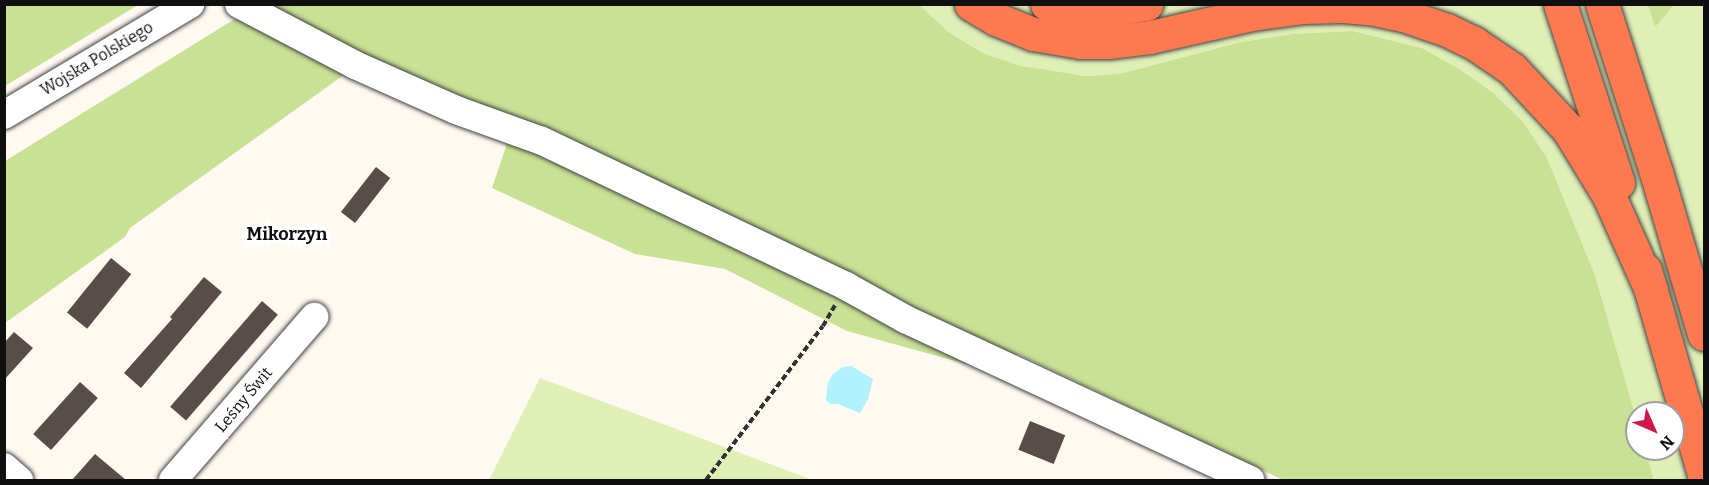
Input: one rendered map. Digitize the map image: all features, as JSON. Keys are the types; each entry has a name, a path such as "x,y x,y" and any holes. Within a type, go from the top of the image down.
{"highway":[{"path":"971,4 996,19 1033,34 1080,42 1114,42 1150,37 1252,14 1302,6 1376,9 1403,15 1447,30 1474,43 1512,69 1568,129 1610,196 1651,290"},
{"path":"1047,4 1093,12 1146,4"},
{"path":"1560,4 1651,290 1704,475"},
{"path":"1602,4 1663,192 1704,334"}],"street":[{"name":"Wojska Polskiego","path":"4,115 190,4"},
{"path":"239,4 355,65 456,110 542,141 846,286 905,319 1250,480"},
{"name":"Leśny Świt","path":"173,480 314,317"},
{"path":"4,467 19,480"}],"path":[{"path":"706,480 823,326 846,286"}],"green space":[{"path":"5,4 138,4 138,5 5,86"},
{"path":"1648,4 1674,5 1655,27"},
{"path":"269,5 919,5 950,33 983,53 1021,66 1085,76 1119,74 1241,42 1292,34 1353,31 1422,48 1461,70 1492,92 1523,122 1547,158 1595,275 1631,401 1625,401 1625,461 1648,461 1654,480 1283,480 1018,354 966,364 847,331 725,269 635,254 492,188 513,126 275,15"},
{"path":"919,5 1704,5 1704,480 1654,480 1648,461 1685,461 1685,401 1631,401 1595,275 1547,158 1492,92 1461,70 1422,48 1353,31 1292,34 1241,42 1119,74 1085,76 1021,66 983,53 950,33"},
{"path":"238,17 348,72 130,228 125,237 5,323 5,161"},
{"path":"540,378 730,449 813,480 489,480"}],"water":[{"path":"851,366 873,379 868,399 860,413 838,404 830,404 826,400 828,382 833,374 843,367"}],"building":[{"path":"376,167 390,178 355,223 341,212"},
{"path":"111,258 131,274 87,329 67,312"},
{"path":"204,277 222,292 141,388 124,373 172,319 170,317"},
{"path":"262,301 278,315 186,420 170,407"},
{"path":"14,332 33,348 4,380 4,343"},
{"path":"80,382 98,398 51,450 33,434"},
{"path":"1030,421 1065,435 1054,464 1018,450"},
{"path":"95,454 126,480 72,480"}],"district":[{"name":"Mikorzyn","path":"287,234"}]}
